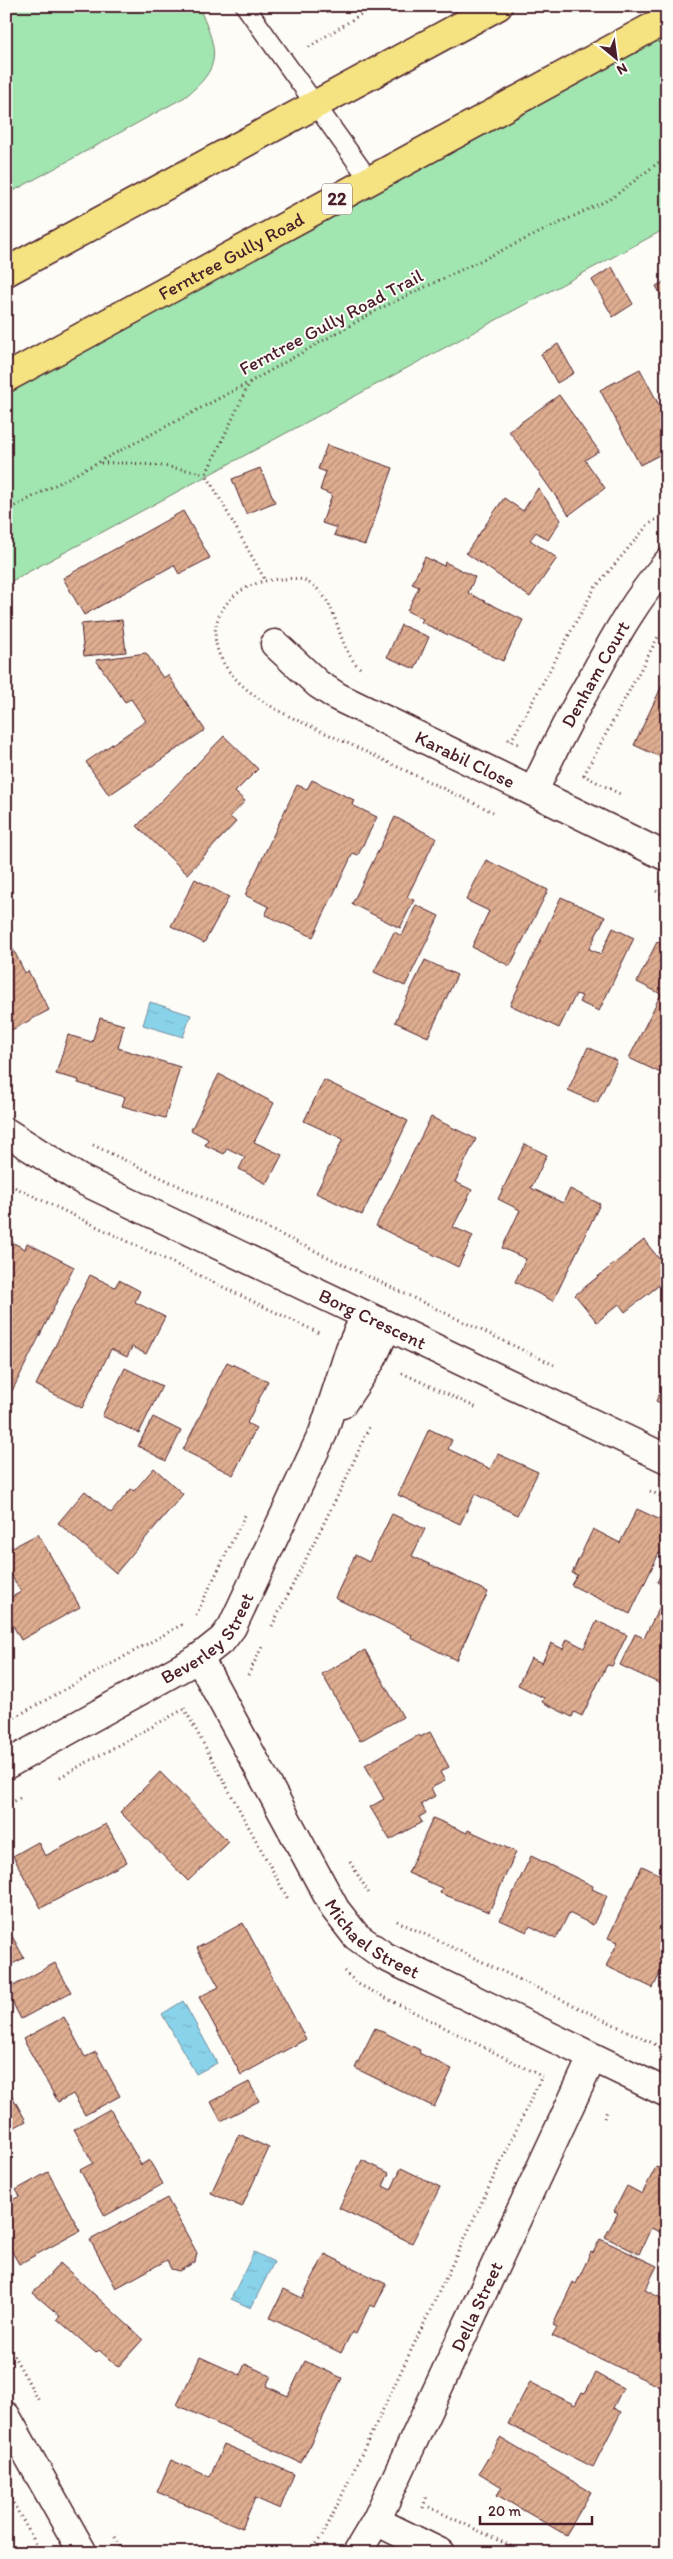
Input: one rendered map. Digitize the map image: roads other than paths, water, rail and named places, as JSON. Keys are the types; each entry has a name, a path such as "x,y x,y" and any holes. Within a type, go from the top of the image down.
{"main road":[{"path":"6,272 498,6"},
{"name":"Ferntree Gully Road","path":"6,378 667,19"}],"street":[{"name":"Denham Court","path":"534,791 548,758 614,639 641,593 667,563"},
{"name":"Karabil Close","path":"276,644 318,684 338,697 667,857"},
{"name":"Borg Crescent","path":"6,1132 80,1179 667,1459"},
{"name":"Borg Crescent","path":"6,1155 80,1179"},
{"name":"Beverley Street","path":"6,1765 199,1658 223,1639 232,1628 323,1432 372,1359 376,1321"},
{"name":"Michael Street","path":"199,1658 335,1910 356,1936 384,1956 667,2093"},
{"name":"Della Street","path":"357,2553 376,2521 592,2058"},
{"path":"6,2416 83,2553"},
{"path":"376,2521 442,2553"}],"lane":[{"path":"245,6 370,181"}],"water":[{"path":"150,1002 191,1015 183,1037 143,1025"},
{"path":"183,2001 217,2063 196,2074 162,2014"},
{"path":"254,2252 274,2262 251,2308 231,2299"}]}
